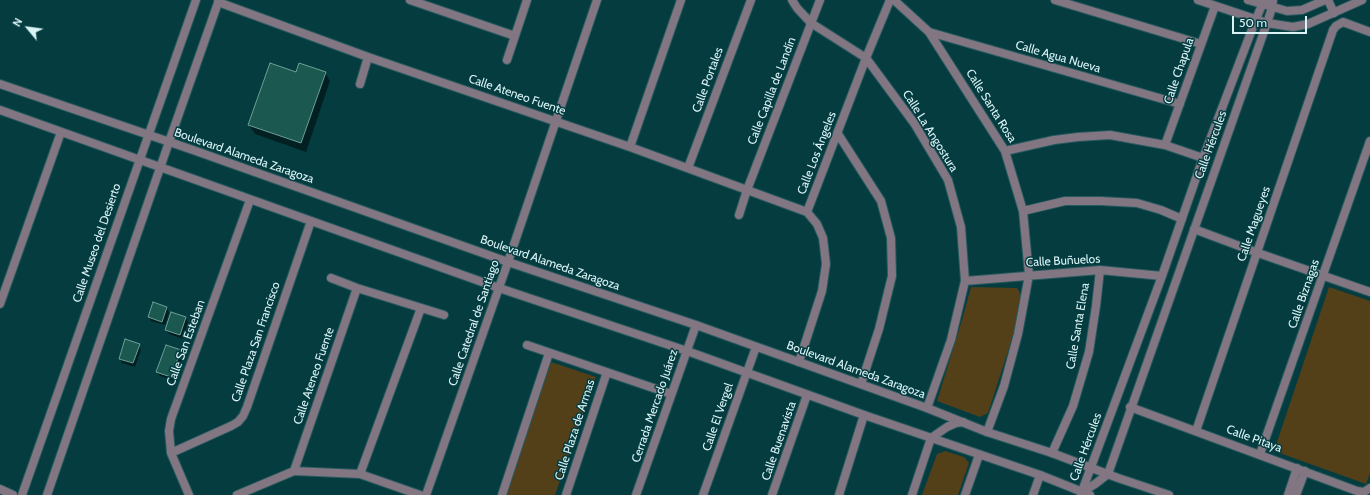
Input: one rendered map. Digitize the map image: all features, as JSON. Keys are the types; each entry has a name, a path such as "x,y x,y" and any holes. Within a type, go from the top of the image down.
{"street":[{"name":"Calle Museo del Desierto","path":"22,495 196,0"},
{"path":"410,0 515,36"},
{"path":"507,60 527,0"},
{"name":"Calle Catedral de Santiago","path":"426,495 508,262 597,0"},
{"path":"630,147 681,0"},
{"name":"Calle Portales","path":"688,168 751,0"},
{"name":"Calle La Angostura","path":"792,0 797,8 811,23 866,58 914,123 948,180 961,227 965,281 951,340 927,408"},
{"name":"Calle Capilla de Landín","path":"739,215 747,190 820,0"},
{"name":"Calle Los Ángeles","path":"799,362 822,292 826,264 823,238 816,224 807,212 866,58 890,0"},
{"name":"Calle Santa Rosa","path":"894,0 929,32 1005,151 1023,211 1029,275 1018,334 1004,386 987,432"},
{"path":"1055,0 1201,44"},
{"path":"1198,0 1267,23 1293,28 1308,24 1362,0"},
{"path":"1248,0 1272,4 1288,11 1302,10 1327,0 1334,13"},
{"path":"47,495 160,166 219,1"},
{"name":"Calle Ateneo Fuente","path":"219,1 368,57 630,147 807,212"},
{"name":"Calle Hércules","path":"1084,494 1091,468 1162,276 1203,158 1256,19 1264,2"},
{"name":"Calle Hércules","path":"1084,494 1108,474 1130,407 1267,23 1272,4"},
{"name":"Calle Chapula","path":"1166,145 1214,6"},
{"name":"Calle Magueyes","path":"1196,431 1333,30 1336,26 1343,22 1370,32"},
{"name":"Calle Agua Nueva","path":"929,32 1180,104"},
{"path":"360,84 368,57"},
{"name":"Boulevard Alameda Zaragoza","path":"0,84 508,262 696,325 927,408 987,432 1052,453 1169,495"},
{"path":"0,111 160,166 250,200 499,288 687,351 864,415 1040,475 1084,494"},
{"path":"0,304 61,132"},
{"path":"838,134 881,201 891,238 892,276 879,329 861,384"},
{"path":"1005,151 1078,136 1110,135 1166,145 1203,158"},
{"name":"Calle Biznagas","path":"1260,454 1370,141"},
{"name":"Calle San Esteban","path":"189,495 171,453 169,431 250,200"},
{"path":"1023,211 1065,201 1101,201 1137,203 1161,210 1182,219"},
{"name":"Calle Plaza San Francisco","path":"171,453 231,426 238,422 243,416 311,221"},
{"path":"1194,229 1370,292"},
{"name":"Calle Buñuelos","path":"965,281 1100,270 1162,276"},
{"name":"Calle Santa Elena","path":"1052,453 1073,406 1088,352 1096,306 1100,270"},
{"path":"332,278 357,288 444,315"},
{"name":"Calle Ateneo Fuente","path":"294,471 357,288"},
{"path":"360,474 421,308"},
{"name":"Cerrada Mercado Juárez","path":"636,495 696,325"},
{"path":"527,345 671,394"},
{"name":"Calle El Vergel","path":"703,495 756,347"},
{"path":"502,495 549,353"},
{"name":"Calle Plaza de Armas","path":"566,495 607,372"},
{"name":"Calle Buenavista","path":"772,495 808,395"},
{"name":"Calle Pitaya","path":"1130,407 1357,491 1364,492 1369,489"},
{"path":"838,495 864,415"},
{"path":"912,495 931,438 947,427 963,422"},
{"path":"965,495 980,455"},
{"path":"1288,495 1301,470"},
{"path":"1296,495 1301,470"},
{"path":"236,495 294,471 360,474 420,495"},
{"path":"1033,495 1040,475"},
{"path":"0,489 13,495"}],"shaded area":[{"path":"971,287 1017,288 1021,295 1022,308 988,413 980,417 937,401"},
{"path":"1329,287 1370,301 1370,473 1366,484 1274,451"},
{"path":"551,362 596,377 555,495 505,495"},
{"path":"945,451 964,457 969,463 958,495 922,495 937,454"}],"building":[{"path":"270,63 296,72 299,63 326,72 301,143 248,125"},
{"path":"153,302 167,307 162,322 148,317"},
{"path":"171,312 186,317 180,335 165,330"},
{"path":"125,339 140,344 133,363 119,359"},
{"path":"166,345 181,350 171,377 156,372"}]}
